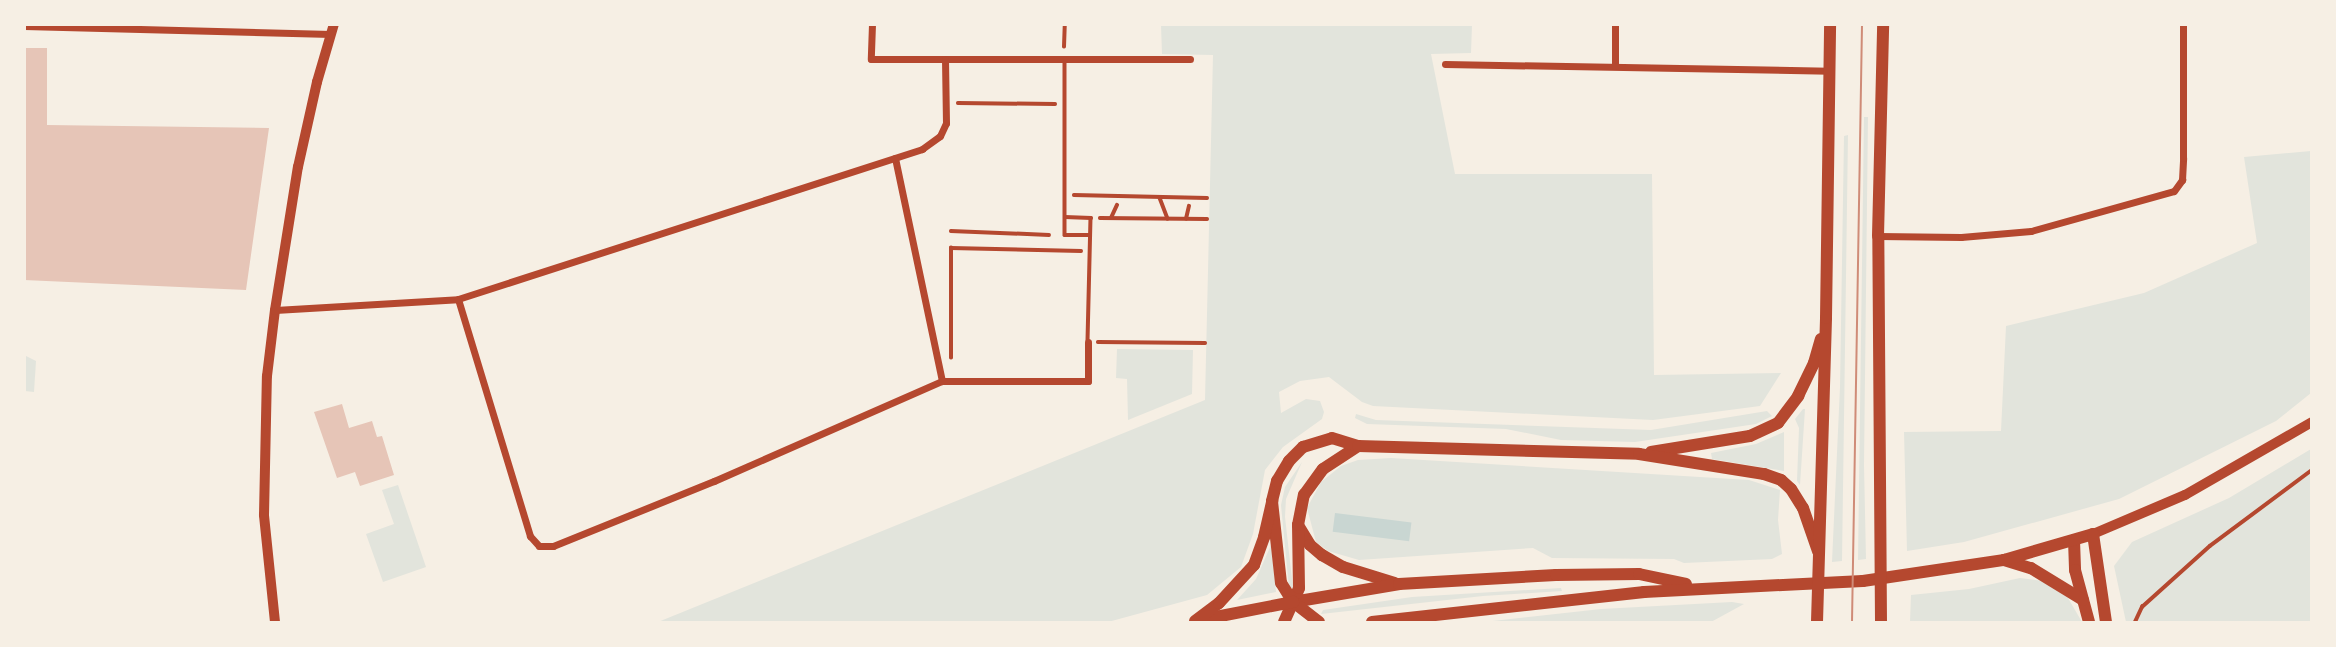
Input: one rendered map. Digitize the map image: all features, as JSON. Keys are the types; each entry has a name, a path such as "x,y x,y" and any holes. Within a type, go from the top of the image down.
{"main road":[{"path":"1817,618 1826,318 1830,24"},
{"path":"1881,617 1878,236 1883,24"},
{"path":"1639,454 1750,436 1777,423 1798,396 1814,363 1826,318"},
{"path":"1372,622 1519,604 1703,587 1863,581 2004,560 2093,534 2185,495 2312,422"},
{"path":"1193,622 1219,603 1254,565 1264,537 1277,481 1303,447 1332,438 1358,446 1639,454 1741,469 1781,480 1803,508 1818,551"},
{"path":"1284,622 1299,588 1298,525 1304,495 1323,469 1358,446"},
{"path":"1272,501 1281,583 1293,602 1319,622"},
{"path":"1298,525 1310,545 1322,555 1343,567 1399,584"},
{"path":"2093,534 2106,622"},
{"path":"2074,540 2075,570 2089,622"},
{"path":"2004,560 2031,568 2083,600"},
{"path":"1193,622 1399,584 1639,574 1703,587"}],"street":[{"path":"872,24 871,59 1190,59"},
{"path":"1615,24 1615,66"},
{"path":"1878,236 1961,237 2031,231 2174,191 2182,180 2183,24"},
{"path":"24,26 333,29 307,122 275,310 267,376 264,515 275,622"},
{"path":"275,310 458,299 922,149 940,136 946,123 944,59"},
{"path":"1446,64 1829,71"},
{"path":"895,158 942,381"},
{"path":"458,299 530,536 538,546 553,546 715,481 942,381 1088,381 1088,342"},
{"path":"1071,372 1071,381"}],"lane":[{"path":"1065,59 1065,235 1090,235"},
{"path":"1065,217 1090,218 1088,342"}],"path":[{"path":"1065,24 1065,59"},
{"path":"946,103 1065,103"},
{"path":"1065,195 1207,198"},
{"path":"1159,197 1168,219"},
{"path":"1111,218 1117,205"},
{"path":"1186,219 1189,206"},
{"path":"1090,218 1207,219"},
{"path":"951,231 1049,235"},
{"path":"951,360 951,248 1090,251"},
{"path":"1088,342 1205,343"},
{"path":"2135,622 2142,607 2210,546 2312,470"}],"shaded area":[{"path":"1161,25 1472,25 1471,53 1431,54 1455,174 1652,174 1654,375 1781,373 1760,406 1653,420 1373,406 1362,402 1329,377 1300,381 1279,392 1281,413 1306,399 1320,401 1324,412 1322,419 1283,447 1265,470 1253,534 1241,567 1207,595 1108,622 658,622 1205,400 1213,55 1162,54"},
{"path":"1864,117 1868,117 1864,465 1866,559 1858,560"},
{"path":"1848,135 1842,561 1832,562 1840,387 1844,136"},
{"path":"2311,151 2311,393 2276,421 2119,499 1964,542 1907,551 1904,432 2001,431 2006,326 2144,293 2257,243 2244,157"},
{"path":"1117,349 1193,350 1192,394 1128,420 1127,379 1116,378"},
{"path":"26,356 36,361 34,392 25,391"},
{"path":"1803,409 1800,485 1797,481 1799,428 1795,419"},
{"path":"1767,411 1772,416 1756,424 1635,442 1561,440 1506,429 1367,424 1355,418 1356,414 1376,420 1651,430"},
{"path":"1784,432 1784,471 1712,459 1711,453 1756,444"},
{"path":"2311,449 2311,622 2126,622 2114,566 2132,542 2229,498"},
{"path":"1391,458 1749,480 1780,490 1778,520 1782,554 1772,559 1684,563 1674,559 1552,558 1533,548 1359,560 1328,551 1316,542 1307,508 1321,482 1341,466 1358,460"},
{"path":"1302,462 1286,499 1285,517 1293,588 1289,588 1281,505 1285,487"},
{"path":"398,485 426,567 383,582 366,534 394,524 382,490"},
{"path":"1335,513 1411,522 1409,541 1333,532"},
{"path":"1271,545 1276,592 1237,600 1256,579"},
{"path":"2020,578 2043,581 2068,598 2082,622 1910,622 1911,595 1969,589"},
{"path":"1561,588 1562,591 1483,596 1321,614 1323,610 1412,597"},
{"path":"1732,602 1744,604 1711,622 1484,622 1601,609"}],"building":[{"path":"24,48 47,48 47,125 269,128 246,290 24,280"},
{"path":"342,404 349,428 372,421 377,437 382,436 394,475 360,486 355,472 337,478 314,412"}],"tram line":[{"path":"1852,622 1862,24"}]}
